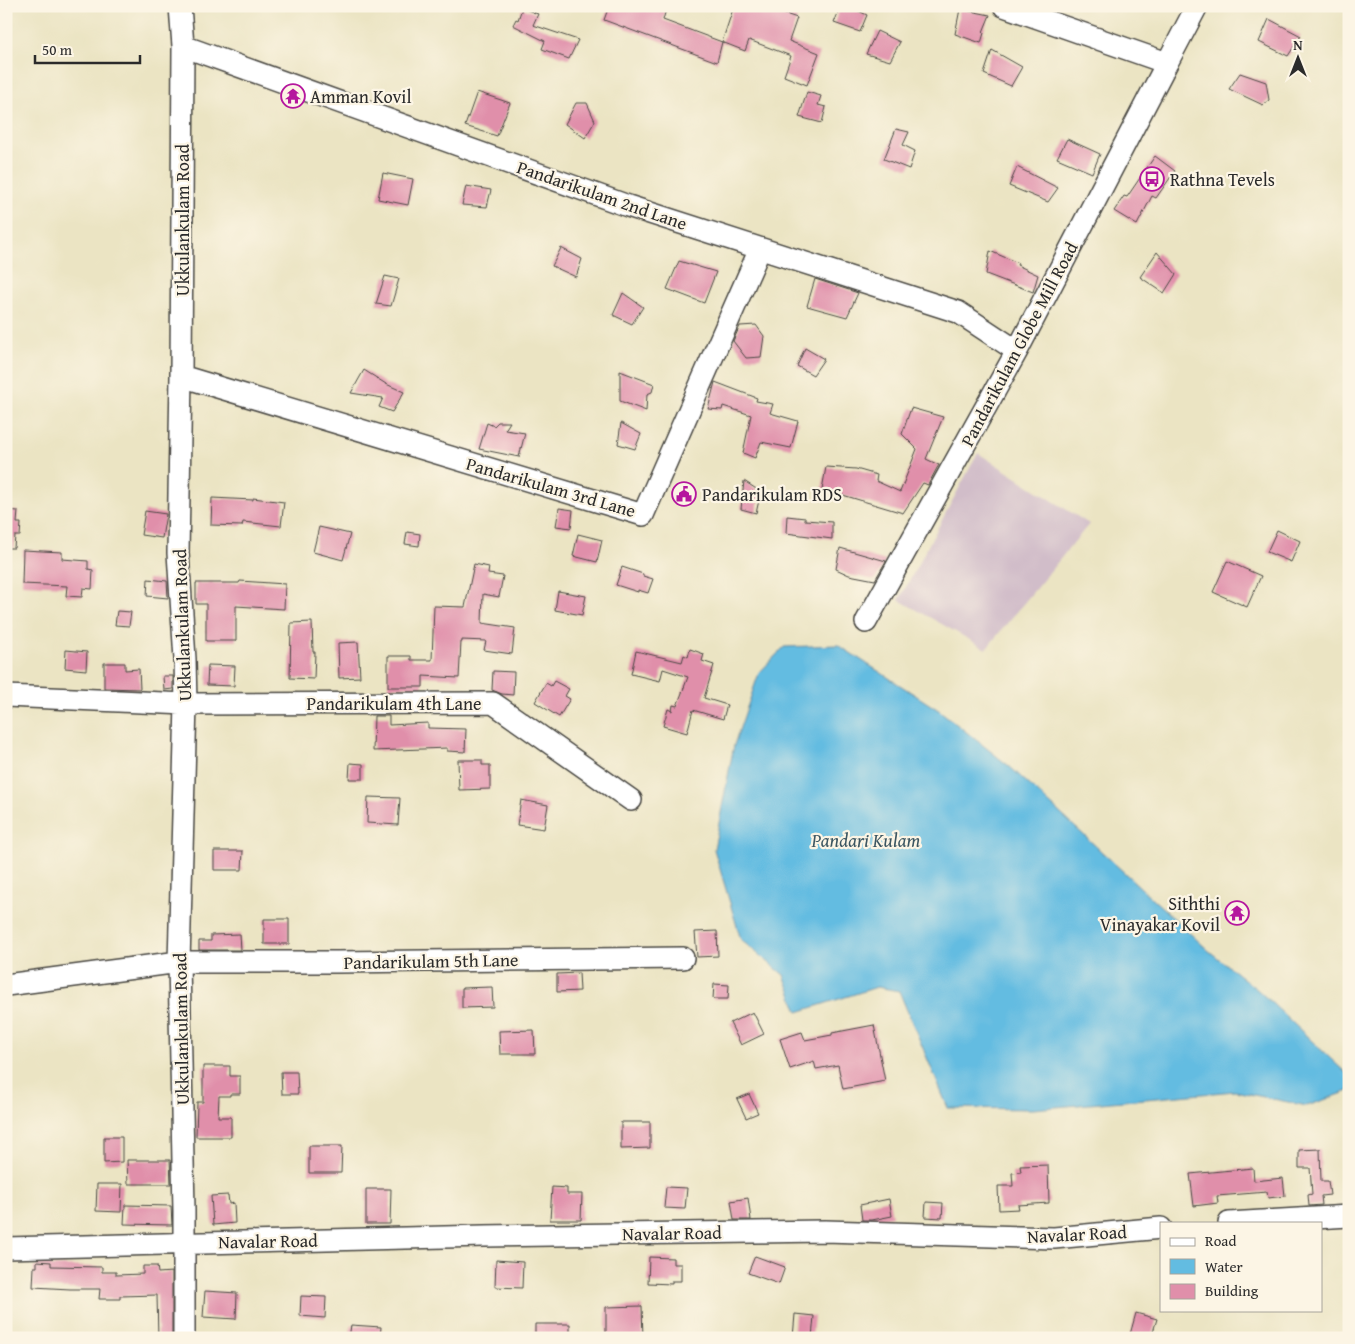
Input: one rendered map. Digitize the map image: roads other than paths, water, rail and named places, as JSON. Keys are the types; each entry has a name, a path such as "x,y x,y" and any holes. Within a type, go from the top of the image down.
{"street":[{"name":"Ukkulankulam Road","path":"180,6 183,46 178,553 186,704 179,962 184,1211 184,1338"},
{"path":"1004,6 1167,63"},
{"name":"Pandarikulam Globe Mill Road","path":"866,622 1017,351 1198,6"},
{"name":"Pandarikulam 2nd Lane","path":"183,46 628,206 958,312 1017,351"},
{"name":"Pandarikulam 3rd Lane","path":"181,376 643,515 760,248"},
{"name":"Pandarikulam 4th Lane","path":"6,696 186,704 494,703 631,800"},
{"name":"Pandarikulam 5th Lane","path":"6,985 179,962 683,958"},
{"path":"1246,1222 1349,1216"},
{"name":"Navalar Road","path":"6,1248 484,1236 825,1231 1054,1238 1160,1228"}],"water":[{"name":"Pandari Kulam","path":"838,645 940,711 1009,766 1208,950 1259,991 1349,1076 1349,1091 1307,1106 1235,1091 1033,1109 948,1108 899,991 877,987 798,1012 784,975 741,940 714,849 734,745 759,673 784,647"}],"place":[{"name":"Amman Kovil","path":"293,96"},
{"name":"Rathna Tevels","path":"1152,179"},
{"name":"Pandarikulam RDS","path":"684,494"},
{"name":"Siththi Vinayakar Kovil","path":"1237,913"}]}
